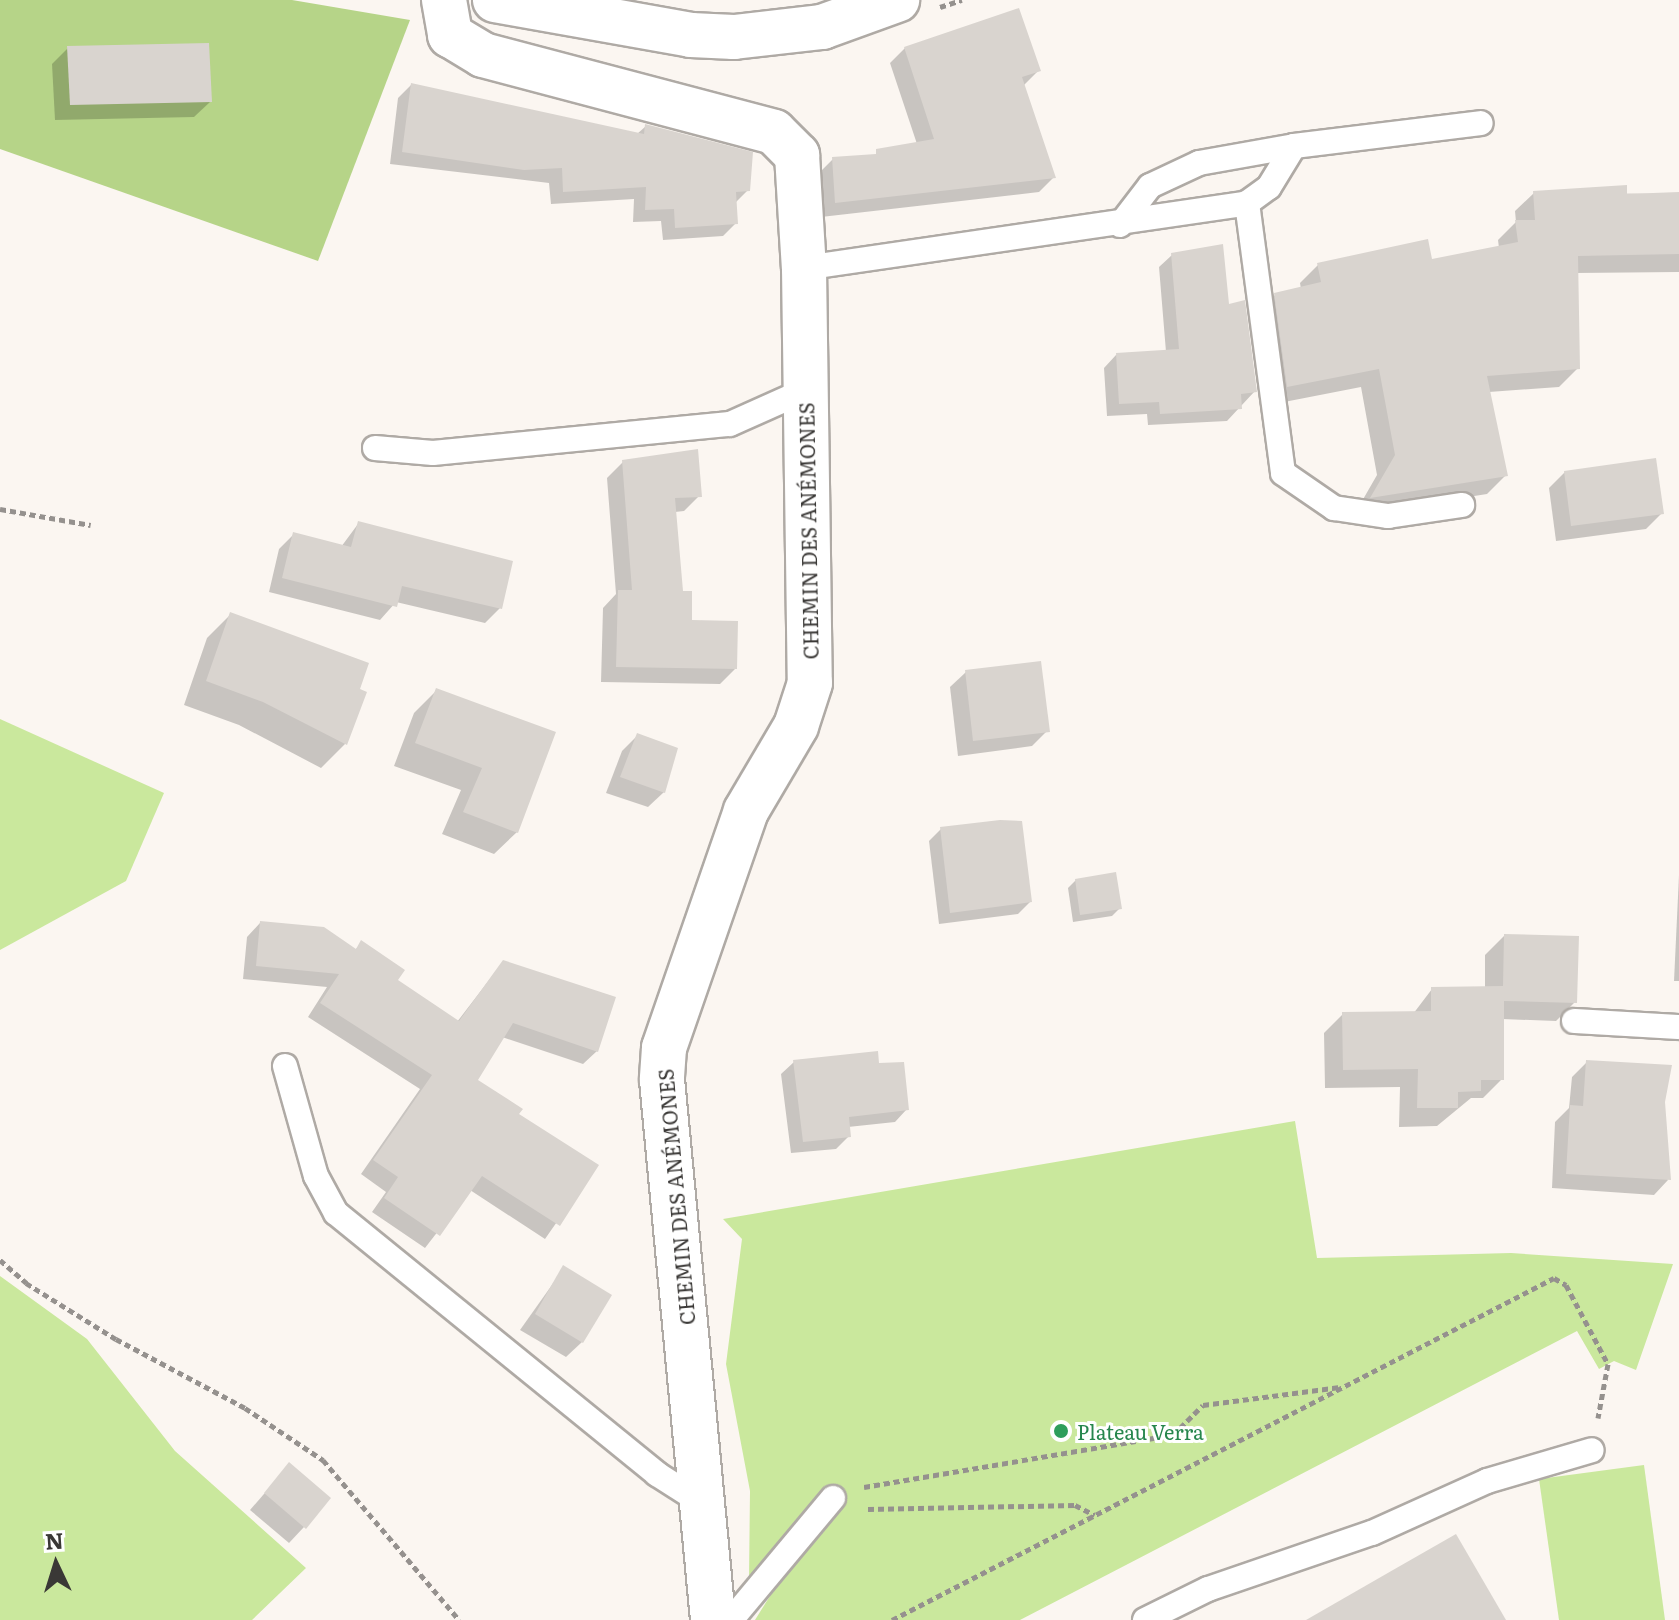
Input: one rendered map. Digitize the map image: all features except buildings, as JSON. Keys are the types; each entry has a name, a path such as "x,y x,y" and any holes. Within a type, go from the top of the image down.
{"street":[{"name":"CHEMIN DES ANÉMONES","path":"444,0 450,35 483,55 774,132 788,141 797,155 804,268 810,683 796,726 746,811 664,1048 662,1080 706,1506 713,1620"},
{"path":"495,0 691,35 734,37 822,27 897,0"}],"lane":[{"path":"1120,225 1150,186 1199,163 1294,146 1481,123"},
{"path":"804,268 1120,225 1247,203 1269,187 1294,146"},
{"path":"1247,203 1283,473 1334,508 1388,516 1462,505"},
{"path":"375,448 433,453 730,424 806,390"},
{"path":"1574,1021 1679,1027"},
{"path":"285,1066 316,1176 336,1213 657,1474 706,1506"},
{"path":"1145,1620 1208,1589 1372,1533 1487,1481 1592,1450"},
{"path":"731,1620 833,1498"}],"path":[{"path":"0,509 91,525"},
{"path":"0,1260 26,1283 116,1339 245,1408 323,1460 459,1620"},
{"path":"892,1620 1554,1278 1566,1285 1608,1364 1592,1450"},
{"path":"833,1498 864,1487 1173,1435 1203,1405 1343,1387"},
{"path":"833,1498 858,1509 1075,1505 1095,1515"}],"green space":[{"path":"0,0 292,0 410,20 318,261 0,149"},
{"path":"0,719 164,793 126,881 0,950"},
{"name":"Plateau Verra","path":"1295,1121 1317,1258 1511,1253 1673,1264 1636,1370 1614,1361 1599,1369 1577,1331 1020,1620 755,1620 770,1596 749,1579 750,1491 726,1364 742,1239 723,1219"},
{"path":"0,1276 87,1339 175,1451 306,1568 252,1620 0,1620"},
{"path":"1644,1465 1665,1620 1559,1620 1539,1479"}],"place":[{"name":"Plateau Verra","path":"1061,1431"}]}
